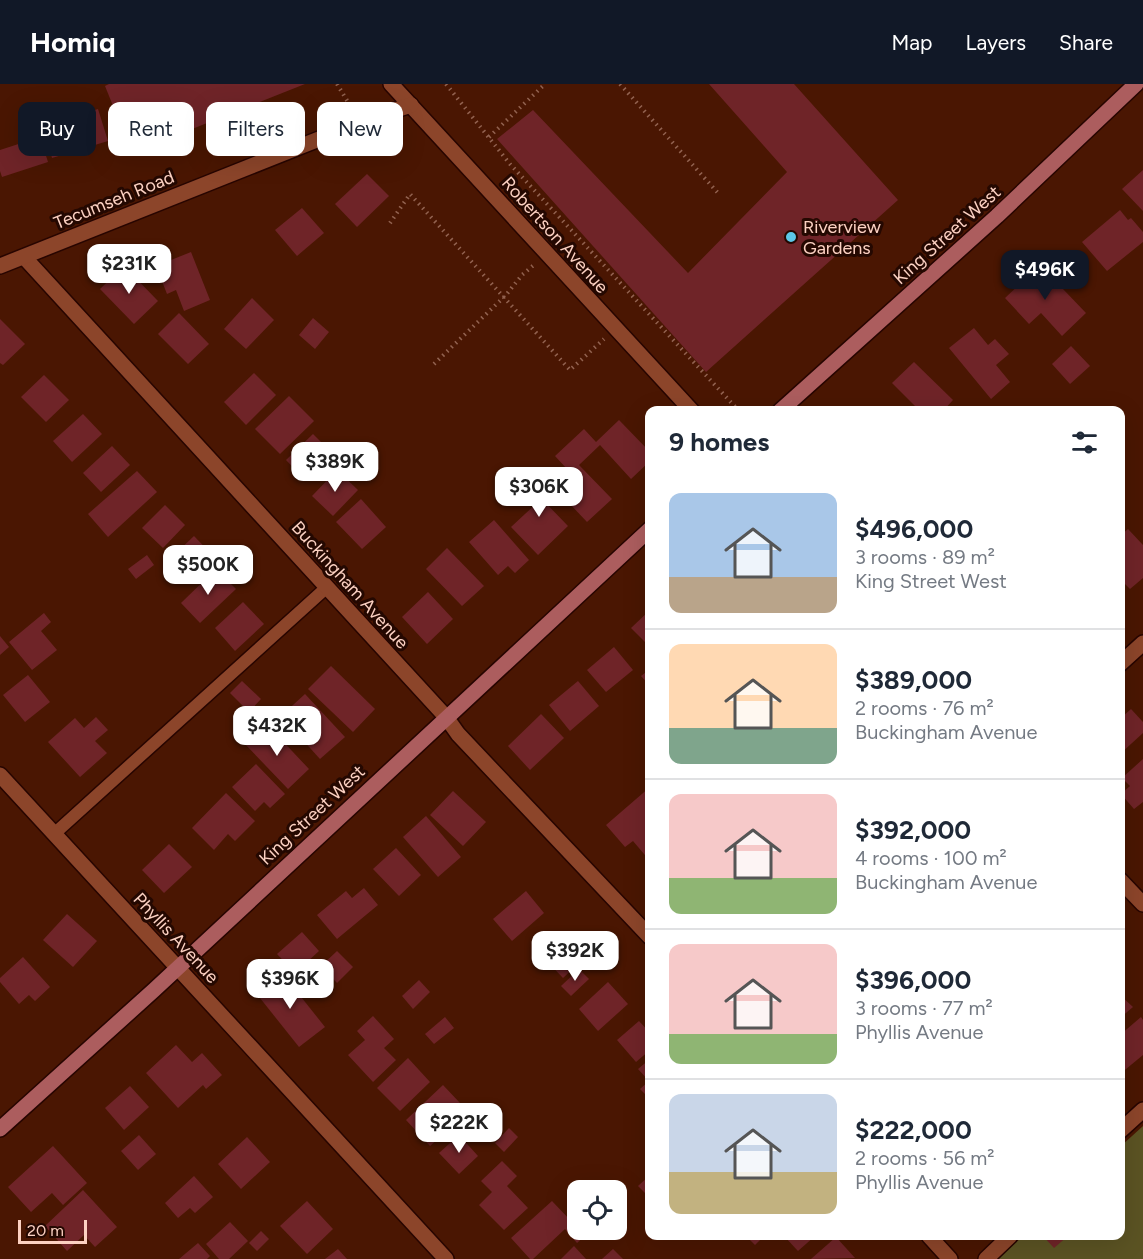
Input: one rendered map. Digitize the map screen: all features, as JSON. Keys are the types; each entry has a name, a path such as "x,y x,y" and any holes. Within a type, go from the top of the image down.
{"street":[{"name":"Robertson Avenue","path":"391,84 687,406"},
{"name":"King Street West","path":"786,406 997,216 1136,84"},
{"name":"Tecumseh Road","path":"403,108 411,105"},
{"name":"Tecumseh Road","path":"0,266 317,141"},
{"name":"Buckingham Avenue","path":"24,257 446,717 458,734 645,933"},
{"name":"King Street West","path":"0,1129 154,990 645,534"},
{"path":"1125,660 1143,644"},
{"name":"Phyllis Avenue","path":"0,775 446,1259"},
{"path":"1125,885 1143,904"},
{"path":"1125,1126 1143,1110"},
{"path":"933,1240 950,1259"},
{"path":"986,1259 1006,1240"}],"lane":[{"path":"54,834 326,588"}],"path":[{"path":"337,84 349,102"},
{"path":"446,84 510,164 734,406"},
{"path":"489,137 545,84"},
{"path":"620,84 718,193"},
{"path":"390,223 410,194 570,369 615,329"},
{"path":"434,364 504,298 522,275 547,254"}],"shaded area":[{"path":"1143,1126 1143,1259 997,1259 1018,1240 1125,1240 1125,1142"}],"building":[{"path":"109,84 305,84 260,102 206,102 206,123 194,128 194,102 111,102 105,86"},
{"name":"Riverview Gardens","path":"709,84 794,84 898,200 706,372 497,139 533,110 688,273 787,172"},
{"path":"98,109 108,141 96,145 96,110"},
{"path":"18,144 18,156 46,156 48,162 2,177 0,150"},
{"path":"1143,170 1143,211 1122,189"},
{"path":"367,174 389,196 357,227 335,204"},
{"path":"302,208 324,233 297,256 275,230"},
{"path":"1120,210 1128,220 1131,218 1143,232 1143,242 1107,271 1082,242"},
{"path":"191,252 210,300 184,311 176,290 167,294 156,266"},
{"path":"1040,265 1086,313 1062,336 1041,313 1029,324 1005,298"},
{"path":"124,266 158,301 134,324 100,289"},
{"path":"252,298 274,320 246,349 224,329"},
{"path":"179,313 209,344 188,364 158,334"},
{"path":"313,318 329,332 315,349 299,335"},
{"path":"0,319 25,344 3,365 0,363"},
{"path":"974,328 988,345 995,339 1009,354 996,365 1010,382 991,399 949,348"},
{"path":"1071,346 1090,366 1070,384 1052,364"},
{"path":"914,362 953,400 948,406 915,406 892,383"},
{"path":"254,373 276,395 246,425 224,402"},
{"path":"44,375 69,400 46,422 21,397"},
{"path":"289,396 314,421 280,454 255,429"},
{"path":"83,414 102,434 72,462 53,441"},
{"path":"619,420 645,447 645,466 631,479 600,445 579,465 612,499 587,522 551,484 567,469 555,456 584,429 596,442"},
{"path":"313,434 334,455 306,481 286,460"},
{"path":"112,446 130,465 101,492 83,473"},
{"path":"337,470 358,490 333,516 312,496"},
{"path":"535,470 551,486 539,496 568,526 538,555 511,527 539,501 521,483"},
{"path":"137,471 157,492 108,537 88,514"},
{"path":"361,499 386,527 362,549 336,522"},
{"path":"165,505 185,525 163,548 142,528"},
{"path":"494,520 529,560 515,573 508,566 498,575 469,542"},
{"path":"1128,529 1143,545 1143,578 1130,589 1125,584 1125,532"},
{"path":"194,536 218,561 197,581 173,556"},
{"path":"447,548 484,586 462,606 426,569"},
{"path":"147,555 154,565 136,579 128,569"},
{"path":"216,569 236,589 200,623 181,603"},
{"path":"428,592 453,619 427,644 402,617"},
{"path":"243,602 264,624 235,651 215,628"},
{"path":"44,613 51,622 41,631 57,650 32,670 9,642"},
{"path":"645,615 645,642 631,628"},
{"path":"0,636 9,647 0,655"},
{"path":"614,647 633,670 606,692 587,670"},
{"path":"331,666 375,709 353,732 308,689"},
{"path":"28,675 50,702 25,722 3,695"},
{"path":"242,681 261,699 249,712 230,693"},
{"path":"578,681 599,706 570,731 549,705"},
{"path":"305,694 345,737 320,759 281,716"},
{"path":"1131,709 1143,722 1143,733 1125,749 1125,714"},
{"path":"541,714 564,738 530,770 508,746"},
{"path":"96,717 108,730 95,741 107,753 80,777 48,742 75,718 84,728"},
{"path":"257,728 269,740 276,734 309,769 288,789 243,742"},
{"path":"1143,759 1143,802 1134,809 1125,799 1125,790 1130,786 1125,781 1125,775"},
{"path":"256,764 285,794 270,808 264,802 255,811 232,787"},
{"path":"453,791 486,822 463,846 430,815"},
{"path":"645,791 645,855 633,841 625,847 606,825"},
{"path":"226,793 255,821 235,841 228,834 214,850 192,828"},
{"path":"426,816 461,857 438,877 403,837"},
{"path":"169,844 192,867 164,893 142,870"},
{"path":"396,848 421,875 399,896 373,869"},
{"path":"364,888 378,905 337,939 317,915 346,891 352,898"},
{"path":"526,891 544,913 512,941 493,919"},
{"path":"67,914 97,941 73,967 43,940"},
{"path":"302,932 319,951 295,973 277,954"},
{"path":"565,941 583,959 563,978 545,959"},
{"path":"337,951 353,967 337,983 321,966"},
{"path":"23,957 50,987 35,1001 29,995 19,1004 0,982 0,978"},
{"path":"579,969 589,979 571,996 561,986"},
{"path":"282,973 325,1027 299,1047 256,993"},
{"path":"419,980 430,992 413,1009 402,996"},
{"path":"608,982 628,1004 598,1031 579,1009"},
{"path":"1125,1000 1133,1007 1125,1014"},
{"path":"373,1016 394,1039 384,1048 396,1060 373,1082 348,1055 365,1040 357,1031"},
{"path":"445,1017 454,1028 434,1044 425,1034"},
{"path":"1141,1017 1143,1020 1143,1055 1125,1070 1125,1031"},
{"path":"639,1021 645,1028 645,1054 636,1062 617,1040"},
{"path":"176,1045 192,1062 202,1053 222,1075 206,1089 203,1085 178,1108 146,1073"},
{"path":"408,1058 430,1082 400,1111 377,1088"},
{"path":"645,1063 645,1077 638,1069"},
{"path":"443,1085 460,1103 440,1121 448,1130 430,1146 406,1120"},
{"path":"645,1085 645,1094 640,1089"},
{"path":"130,1086 149,1107 124,1130 105,1108"},
{"path":"509,1128 518,1137 504,1152 495,1143"},
{"path":"139,1135 156,1154 138,1170 121,1151"},
{"path":"459,1135 478,1156 459,1174 439,1153"},
{"path":"247,1137 270,1162 241,1189 218,1164"},
{"path":"53,1146 87,1183 63,1205 52,1193 31,1212 8,1187"},
{"path":"502,1161 517,1176 507,1186 528,1208 504,1230 479,1205 492,1192 481,1181"},
{"path":"194,1176 213,1197 195,1213 190,1208 178,1218 165,1203"},
{"path":"645,1180 645,1193 638,1186"},
{"path":"83,1190 117,1227 95,1247 84,1235 67,1251 45,1226"},
{"path":"307,1201 333,1229 307,1254 280,1226"},
{"path":"552,1201 567,1217 567,1231 565,1229 533,1259 530,1259 511,1238"},
{"path":"230,1222 248,1241 229,1259 219,1259 206,1244"},
{"path":"261,1231 269,1239 257,1251 249,1243"},
{"path":"750,1240 760,1240 755,1245"},
{"path":"788,1240 810,1240 798,1251"},
{"path":"833,1240 839,1240 855,1258 811,1259"},
{"path":"1047,1240 1063,1240 1054,1248"},
{"path":"198,1243 210,1256 207,1259 179,1259"},
{"path":"574,1246 586,1259 561,1259"},
{"path":"338,1249 347,1259 325,1259"},
{"path":"613,1249 623,1259 602,1259"}],"place":[{"name":"Riverview Gardens","path":"791,237"}]}
